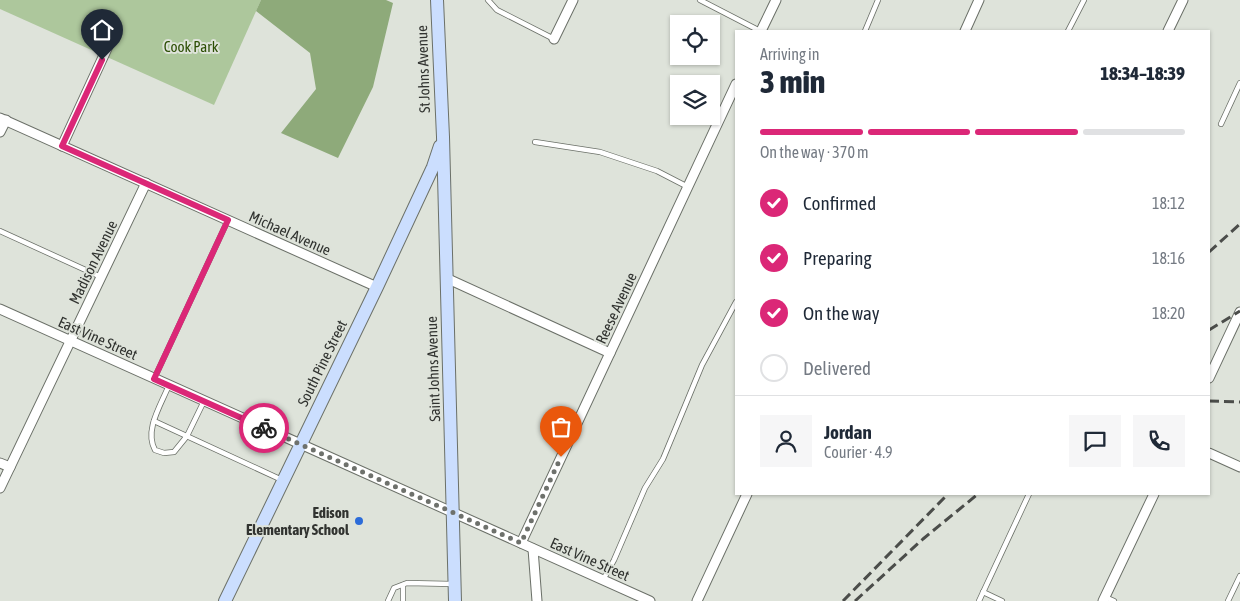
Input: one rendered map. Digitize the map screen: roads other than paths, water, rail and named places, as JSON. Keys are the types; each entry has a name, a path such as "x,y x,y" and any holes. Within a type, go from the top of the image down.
{"main road":[{"name":"St Johns Avenue","path":"437,0 442,137"},
{"name":"Saint Johns Avenue","path":"442,137 455,601"},
{"name":"South Pine Street","path":"225,601 377,287 433,167 442,137"}],"street":[{"path":"554,39 573,0"},
{"path":"761,30 776,0"},
{"path":"965,30 980,0"},
{"path":"1168,30 1183,0"},
{"path":"62,146 110,42"},
{"name":"Reese Avenue","path":"521,543 735,86"},
{"path":"0,132 3,119"},
{"name":"Michael Avenue","path":"3,119 377,287"},
{"name":"Madison Avenue","path":"0,488 146,183"},
{"path":"446,278 610,353"},
{"name":"East Vine Street","path":"0,309 650,601"},
{"path":"1210,376 1240,312"},
{"path":"1210,453 1240,467"},
{"path":"0,463 10,467"},
{"path":"697,601 747,495"},
{"path":"1104,599 1154,495"},
{"path":"533,549 537,601"}],"lane":[{"path":"488,0 497,10 554,39"},
{"path":"700,0 758,30"},
{"path":"865,30 878,0"},
{"path":"1069,30 1084,0"},
{"path":"1221,124 1240,83"},
{"path":"535,142 600,152 657,172 688,187"},
{"path":"154,379 228,220"},
{"path":"0,231 101,277"},
{"path":"603,580 614,560 644,488 663,459 702,365 735,304"},
{"path":"169,385 150,432 150,442 155,450 164,453 174,452 187,436 204,401"},
{"path":"154,421 283,480"},
{"path":"979,601 1029,495"},
{"path":"1228,601 1240,576"},
{"path":"388,601 394,588 405,584 455,584"},
{"path":"403,601 405,584"},
{"path":"983,592 1002,601"},
{"path":"1104,599 1114,601"}],"railway":[{"path":"1210,251 1240,224"},
{"path":"1210,329 1240,311"},
{"path":"1210,401 1240,402"},
{"path":"843,601 947,495"},
{"path":"855,601 923,539 977,495"}],"place":[{"name":"Edison Elementary School","path":"359,521"}],"park label":[{"name":"Cook Park","path":"191,46"}]}
